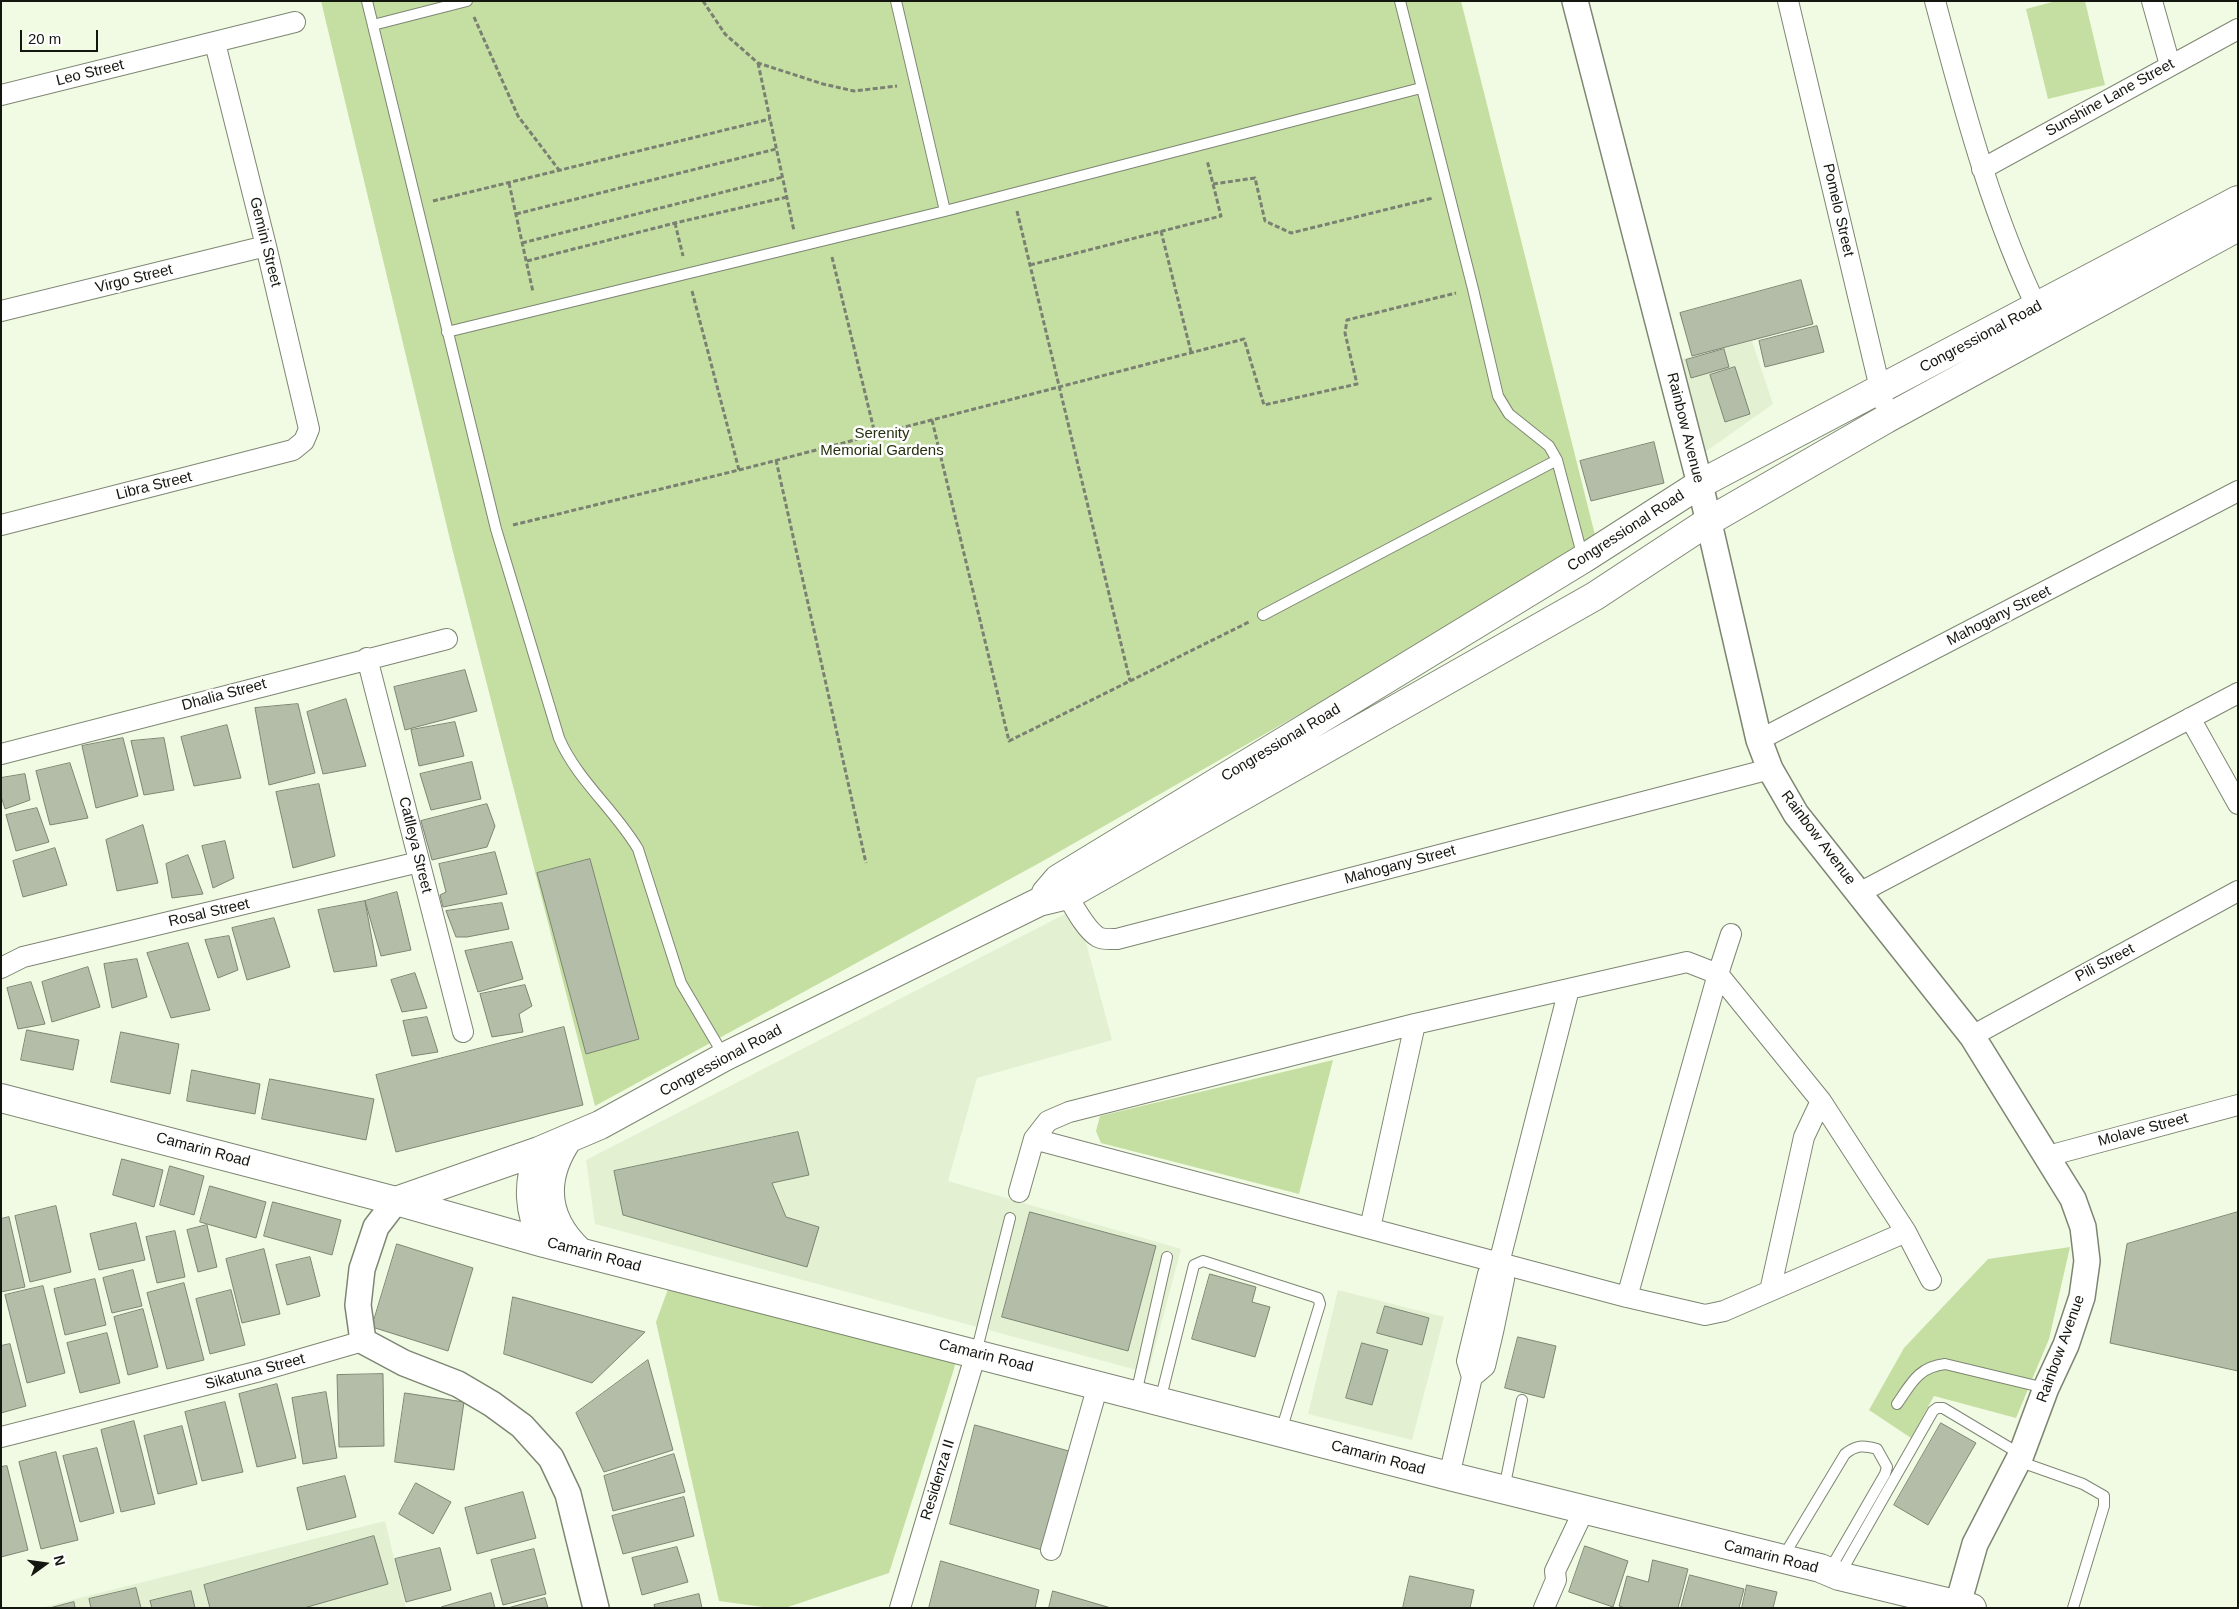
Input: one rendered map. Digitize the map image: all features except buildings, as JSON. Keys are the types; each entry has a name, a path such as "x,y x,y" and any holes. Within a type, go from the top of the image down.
{"main road":[{"name":"Congressional Road","path":"1063,887 1595,596 1708,522 1886,419 2042,319 2238,200"},
{"name":"Congressional Road","path":"396,1201 539,1151 600,1125 724,1057 1039,902 1583,560 1700,484 1881,390 2042,319 2238,227"},
{"name":"Camarin Road","path":"1,1098 396,1201 544,1243 1449,1476 1965,1606"},
{"path":"568,1139 558,1153 552,1169 549,1186 551,1204 561,1230 580,1252"},
{"path":"539,1151 530,1180 530,1196 532,1212 544,1243"}],"street":[{"name":"Rainbow Avenue","path":"1576,1 1700,484 1760,740 1770,769 1796,814 1972,1036 2073,1198 2083,1227 2087,1261 2082,1297 2066,1345 2046,1388 2020,1458 1975,1544 1965,1606"},
{"name":"Pomelo Street","path":"1788,1 1881,390 1886,419"},
{"path":"1935,1 1982,169 2016,262 2042,319"},
{"path":"2152,1 2170,65"},
{"name":"Leo Street","path":"1,95 295,22"},
{"name":"Sunshine Lane Street","path":"1982,169 2238,29"},
{"name":"Gemini Street","path":"216,42 309,429 304,441"},
{"name":"Virgo Street","path":"1,311 266,246"},
{"name":"Libra Street","path":"1,525 293,450 304,441"},
{"name":"Mahogany Street","path":"1760,740 2238,491"},
{"name":"Dhalia Street","path":"1,754 446,639"},
{"name":"Catlleya Street","path":"367,658 463,1032"},
{"path":"1859,893 2238,693"},
{"path":"2190,718 2238,804"},
{"name":"Mahogany Street","path":"1063,887 1090,930 1106,940 1117,939 1770,769"},
{"name":"Rosal Street","path":"1,968 23,957 420,862"},
{"name":"Pili Street","path":"1972,1036 2238,891"},
{"path":"1626,1297 1731,934"},
{"path":"1019,1192 1034,1140 1048,1121 1069,1112 1416,1024 1687,962 1718,974 1821,1101 1906,1232 1931,1280"},
{"path":"1449,1476 1472,1377 1467,1361 1488,1274 1499,1263 1569,989"},
{"path":"1370,1228 1416,1024"},
{"path":"1770,1291 1804,1137 1821,1101"},
{"name":"Molave Street","path":"2048,1156 2238,1105"},
{"path":"1034,1140 1626,1297 1706,1314 1724,1311 1906,1232"},
{"path":"396,1201 376,1228 362,1269 358,1305 363,1341 404,1364 458,1384 492,1404 522,1426 551,1458 568,1494 596,1608"},
{"name":"Sikatuna Street","path":"1,1437 260,1371 363,1341"},
{"name":"Residenza II","path":"900,1608 976,1353"},
{"path":"1051,1550 1098,1385"},
{"path":"1544,1608 1556,1580 1555,1571 1589,1511"}],"lane":[{"path":"367,1 496,529 559,738 566,755 629,833 638,849 681,983 724,1057"},
{"path":"896,1 945,211"},
{"path":"1400,1 1473,289 1498,396 1509,414 1549,446 1557,460 1583,560"},
{"path":"373,25 469,6"},
{"path":"447,332 945,211 1421,88"},
{"path":"1263,615 1557,460"},
{"path":"976,1353 1010,1218"},
{"path":"1148,1398 1167,1257"},
{"path":"1148,1398 1194,1265 1203,1262 1275,1285 1315,1295 1318,1298 1320,1304 1281,1432"},
{"path":"1897,1404 1918,1374 1932,1366 1945,1364 2046,1388"},
{"path":"1504,1490 1522,1400"},
{"path":"1834,1574 1932,1411 1937,1408 1943,1408 2020,1458 2083,1484 2104,1496 2104,1506 2073,1608"},
{"path":"1782,1559 1845,1454 1856,1447 1864,1446 1877,1449 1887,1467 1885,1474 1834,1574"}],"path":[{"path":"703,1 725,34 758,63 823,84 854,91 915,84"},
{"path":"469,6 518,116 560,170"},
{"path":"758,63 798,247"},
{"path":"416,205 770,118"},
{"path":"1030,265 1221,216 1203,144"},
{"path":"516,214 776,149"},
{"path":"522,242 782,177"},
{"path":"1213,184 1255,178 1265,221 1291,233 1449,195"},
{"path":"509,183 537,310"},
{"path":"1013,193 1130,681"},
{"path":"527,262 787,196"},
{"path":"675,223 738,470"},
{"path":"1160,232 1191,352"},
{"path":"828,239 875,434"},
{"path":"496,529 738,470 1244,339 1264,405 1357,384 1345,333 1348,320 1473,289"},
{"path":"932,420 1009,742 1263,615"},
{"path":"776,460 866,863"}],"shaded area":[{"path":"1752,341 1773,404 1705,452 1678,360"},
{"path":"1065,914 1085,939 1112,1040 977,1078 948,1181 1181,1249 1148,1373 595,1224 586,1160"},
{"path":"1338,1290 1444,1317 1412,1440 1308,1414"},
{"path":"385,1521 406,1608 40,1608"}],"green space":[{"name":"Serenity Memorial Gardens","path":"321,1 1461,1 1595,535 1340,691 1043,861 595,1106 452,548"},
{"path":"2056,1 2085,1 2105,85 2048,99 2026,9"},
{"path":"1333,1060 1299,1194 1101,1143 1096,1131 1100,1116"},
{"path":"2070,1247 2049,1339 2016,1418 1934,1396 1911,1438 1869,1410 1904,1348 1988,1259"},
{"path":"671,1281 957,1354 954,1369 889,1573 785,1608 770,1608 719,1601 656,1322"}]}
